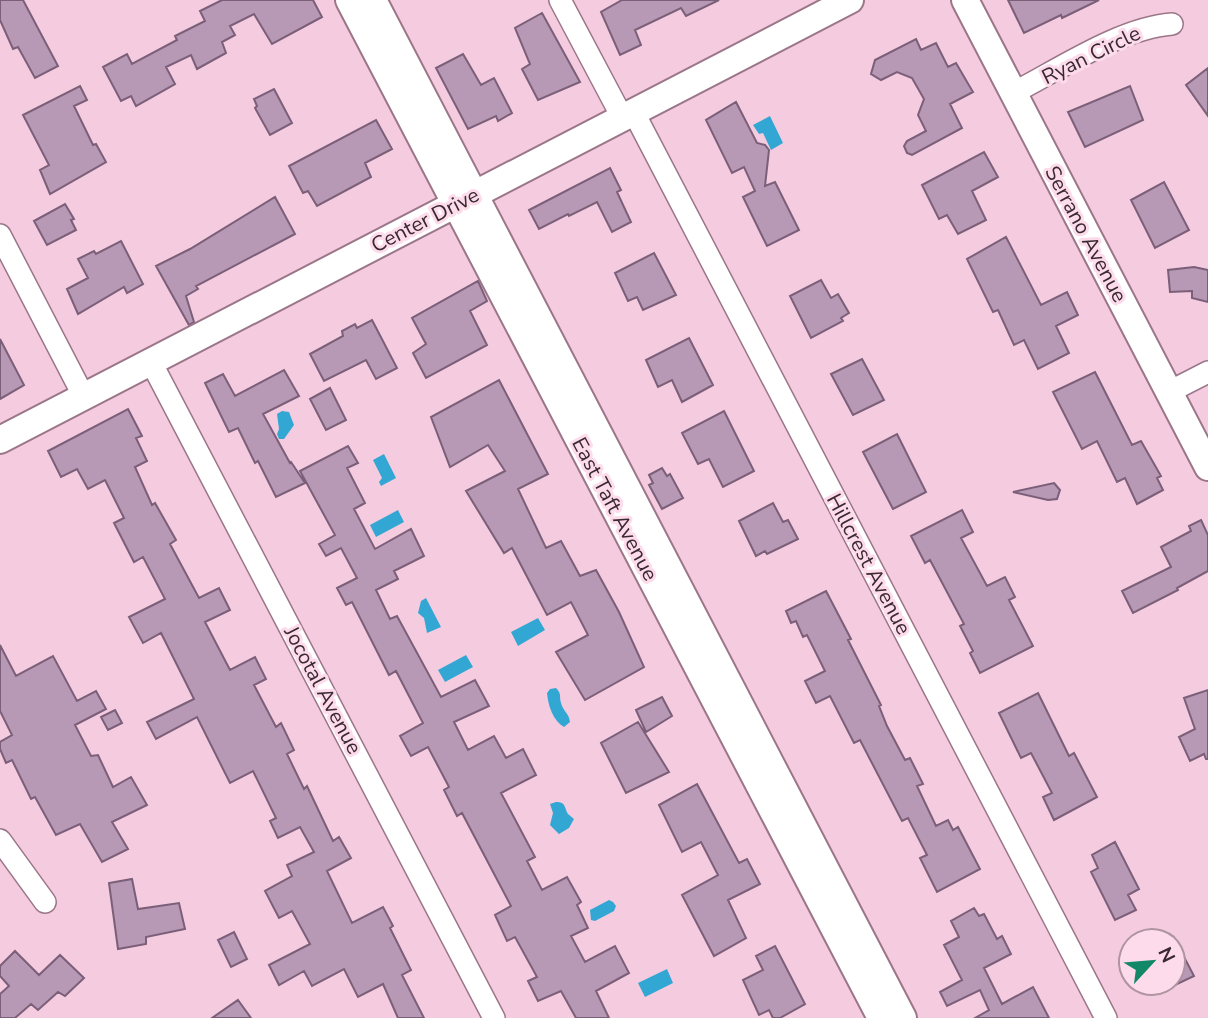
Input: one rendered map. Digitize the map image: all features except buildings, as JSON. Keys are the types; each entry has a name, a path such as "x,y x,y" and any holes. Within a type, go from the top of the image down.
{"street":[{"name":"East Taft Avenue","path":"349,0 465,199 682,614 770,785 881,1018"},
{"name":"East Taft Avenue","path":"373,0 465,199"},
{"name":"Hillcrest Avenue","path":"560,0 627,114 1106,1018"},
{"name":"Center Drive","path":"0,440 850,0"},
{"name":"Serrano Avenue","path":"965,0 1208,467"},
{"name":"Ryan Circle","path":"1013,93 1121,37 1156,25 1172,24"},
{"path":"0,235 83,397"},
{"name":"Jocotal Avenue","path":"151,362 494,1018"},
{"path":"1169,392 1208,372"},
{"name":"East Taft Avenue","path":"770,785 903,1018"},
{"path":"0,840 45,902"}],"water":[{"path":"770,116 783,143 771,150 763,133 759,134 753,125"},
{"path":"282,411 289,412 294,425 284,439 279,439 277,414"},
{"path":"384,454 396,478 381,486 379,482 382,478 373,460"},
{"path":"398,510 404,522 376,537 370,525"},
{"path":"426,598 441,627 427,633 424,618 418,613 421,601"},
{"path":"538,618 545,630 518,646 511,632"},
{"path":"466,655 473,667 445,682 438,670"},
{"path":"556,688 570,722 564,727 554,717 549,703 547,693"},
{"path":"550,804 563,804 574,819 569,828 559,834 550,825 553,813"},
{"path":"609,900 616,906 614,911 595,921 591,920 590,910"},
{"path":"667,969 673,983 645,997 638,983"}]}
